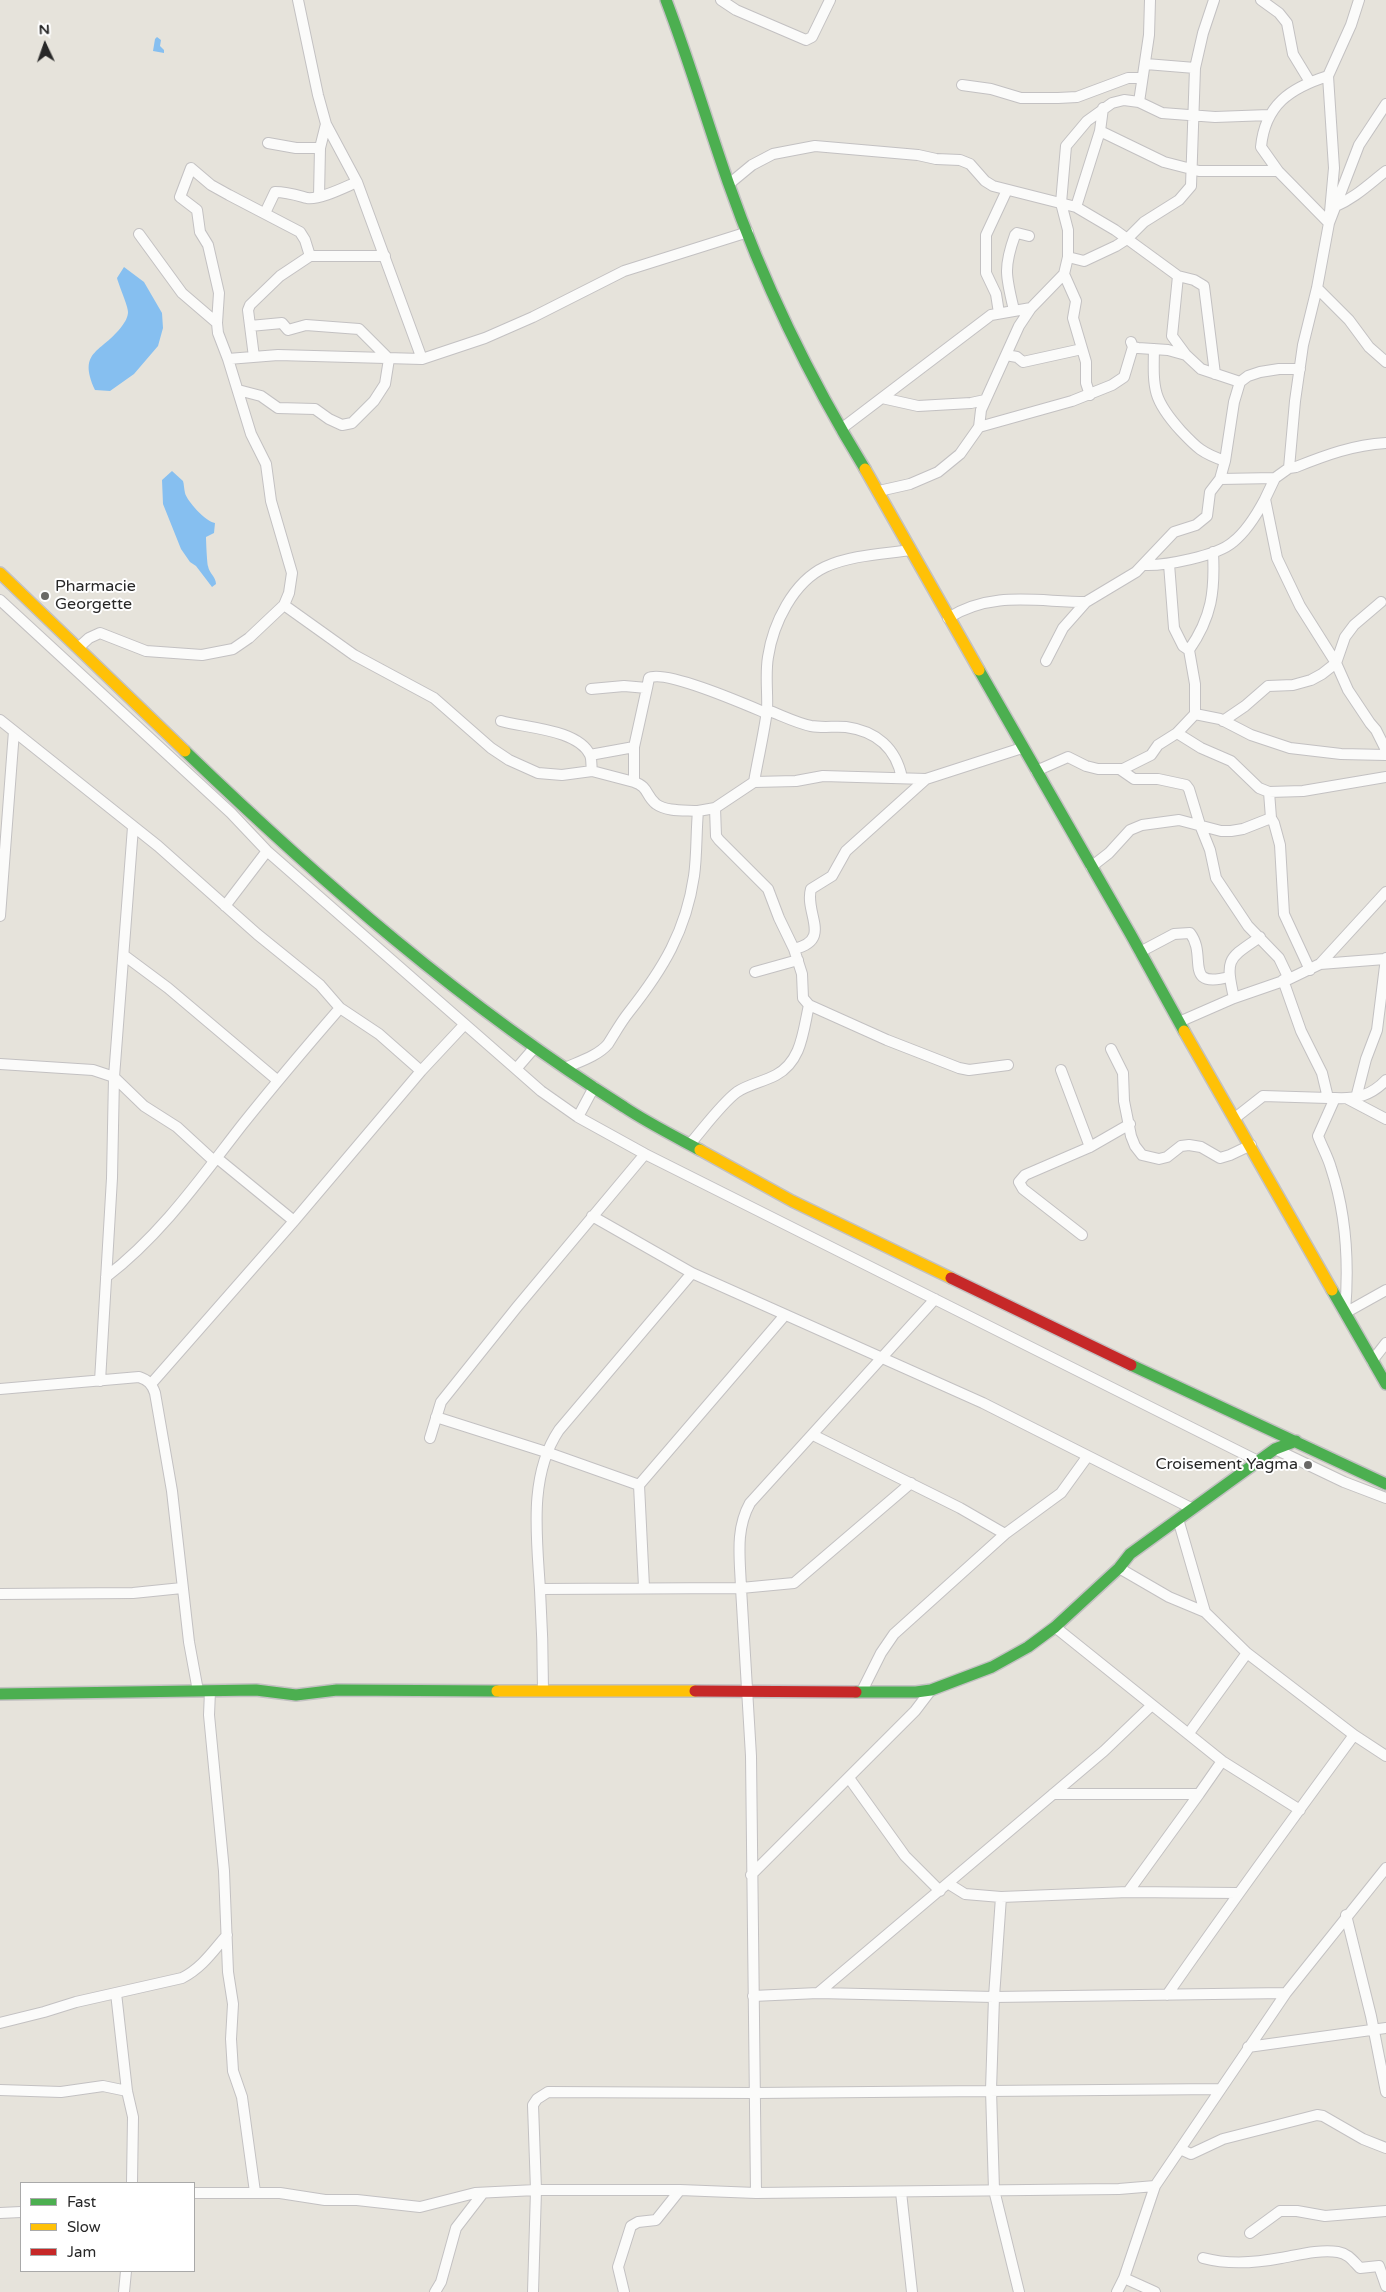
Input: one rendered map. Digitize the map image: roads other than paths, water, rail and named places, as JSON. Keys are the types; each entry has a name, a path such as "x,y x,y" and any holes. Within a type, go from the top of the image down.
{"street":[{"path":"298,0 326,124 357,182 422,359"},
{"path":"666,0 686,53 729,184 748,232 781,312 841,428 879,491 948,618 1003,711 1022,748 1251,1145 1298,1232 1386,1384"},
{"path":"721,0 736,10 806,40 812,36 830,0"},
{"path":"1139,102 1146,64 1150,0"},
{"path":"1068,258 1084,261 1128,239 1144,222 1168,208 1186,192 1192,180 1192,115 1195,68 1202,33 1214,0"},
{"path":"1261,0 1279,13 1287,23 1294,54 1310,82"},
{"path":"1289,468 1303,345 1317,288 1328,223 1334,168 1328,76 1351,26 1359,0"},
{"path":"1146,64 1195,68"},
{"path":"1328,76 1310,82 1281,101 1269,115 1263,130 1261,147 1278,171 1328,223"},
{"path":"962,85 991,89 1021,98 1058,98 1078,97 1123,79 1142,78"},
{"path":"879,491 910,484 938,472 960,454 979,427 981,410 1006,354 1030,308 1064,274 1068,258 1068,230 1061,203 1066,146 1087,121 1103,108 1124,100 1139,102 1162,113 1269,115"},
{"path":"1328,223 1359,145 1386,104"},
{"path":"1076,207 1100,131 1103,108"},
{"path":"320,196 320,148 326,124"},
{"path":"1100,131 1144,154 1164,162 1199,171 1278,171"},
{"path":"268,143 296,148 320,148"},
{"path":"729,184 752,166 773,154 815,146 960,160 970,164 985,182 1007,190 1076,207 1128,239 1178,276 1194,280 1204,286 1215,374"},
{"path":"78,648 89,638 100,633 146,651 213,654 241,645 284,605 289,593 292,573 272,501 266,464 251,434 218,333 219,293 208,245 200,232 197,210 180,197 191,168 211,185 300,232 305,240 310,256"},
{"path":"1334,207 1360,193 1386,171"},
{"path":"265,213 275,192 299,194 309,198 320,196 357,182"},
{"path":"999,313 996,294 986,273 986,235 1007,190"},
{"path":"228,359 278,355 422,359 485,338 533,317 624,271 748,232"},
{"path":"1014,310 1006,281 1008,261 1015,235 1023,233 1029,236"},
{"path":"140,234 182,293 217,323"},
{"path":"254,357 248,310 280,276 310,256 385,256"},
{"path":"1064,274 1076,301 1073,318 1086,367 1086,383 1090,395"},
{"path":"1178,276 1171,334 1186,355 1201,369 1240,382 1260,372 1279,368 1300,369"},
{"path":"1317,288 1349,320 1368,347 1386,362"},
{"path":"841,428 992,315 1030,308"},
{"path":"250,326 282,323 288,330 306,326 359,329 389,359"},
{"path":"979,427 1090,395 1112,385 1124,376 1132,344 1186,355"},
{"path":"1006,354 1017,357 1023,362 1082,349"},
{"path":"1154,349 1155,387 1163,411 1189,440 1203,452 1225,461"},
{"path":"238,390 261,396 278,408 315,409 342,425 352,423 374,401 385,384 389,359"},
{"path":"1046,661 1063,628 1086,602 1144,565 1174,532 1204,521 1207,516 1210,492 1220,479 1225,461 1234,402 1240,382"},
{"path":"882,398 918,406 970,403 986,400"},
{"path":"1144,565 1169,564 1212,552 1232,544 1256,515 1275,478 1289,468 1337,451 1362,445 1386,443"},
{"path":"1220,479 1275,478"},
{"path":"1265,499 1277,558 1300,606 1336,662 1348,690 1376,730 1386,750"},
{"path":"754,782 766,711 767,659 771,640 790,601 809,577 842,560 910,550"},
{"path":"1036,771 1068,756 1086,766 1098,769 1120,770 1143,761 1158,745 1178,733 1195,714 1195,684 1189,650 1207,620 1212,604 1214,575 1212,552"},
{"path":"1169,564 1174,628 1183,646 1189,650"},
{"path":"0,573 240,803 347,900 428,968 535,1047 625,1108 792,1201 866,1238 1386,1484"},
{"path":"0,600 231,813 267,851 541,1091 578,1116 645,1154 1258,1462"},
{"path":"948,618 976,605 996,600 1086,602"},
{"path":"1223,721 1246,706 1268,686 1293,685 1311,680 1336,662 1345,637 1354,625 1380,602"},
{"path":"284,605 354,655 434,698 491,748 508,760 538,773 562,775 592,771 634,782 644,786 653,801 663,807 698,811 715,808 754,782 796,781 823,776 926,779 1022,748"},
{"path":"634,782 634,747 649,678 659,675 712,691 808,725 845,727 876,736 894,754 899,764 902,778"},
{"path":"591,689 619,686 647,688"},
{"path":"1195,714 1210,716 1251,735 1290,748 1341,754 1386,755"},
{"path":"0,720 158,846 226,906 320,984 340,1008 379,1034 420,1071"},
{"path":"501,721 563,734 578,741 590,755 592,771"},
{"path":"0,916 14,731"},
{"path":"1178,733 1201,748 1231,761 1259,788 1269,792 1303,791 1386,777"},
{"path":"590,755 634,747"},
{"path":"1120,770 1134,779 1158,779 1186,785 1190,789 1200,825 1210,850 1216,878 1248,926 1284,965 1286,980 1301,1031 1322,1073 1331,1098 1318,1136 1331,1167 1340,1204 1348,1277 1345,1313"},
{"path":"794,949 807,945 814,937 811,888 832,876 846,851 926,779"},
{"path":"1269,792 1271,818 1280,845 1284,914 1310,970"},
{"path":"715,808 716,836 768,889 798,960 802,974 802,998 808,1005 887,1040 959,1068 969,1070 1008,1066"},
{"path":"565,1068 596,1054 607,1044 616,1029 649,988 677,940 693,878 698,811"},
{"path":"1091,867 1110,853 1130,830 1153,823 1179,820 1221,831 1232,831 1244,829 1271,818"},
{"path":"100,1381 112,1178 114,1076 125,956 126,912 133,827"},
{"path":"226,906 267,851"},
{"path":"1179,1022 1234,998 1286,980 1320,964 1386,892"},
{"path":"1140,952 1174,934 1190,933 1196,945 1197,969 1200,975 1216,980 1229,976"},
{"path":"1234,998 1229,967 1235,953 1260,937"},
{"path":"125,956 168,988 278,1080"},
{"path":"1320,964 1386,959 1378,1030 1352,1099"},
{"path":"755,972 798,960"},
{"path":"690,1144 735,1093 776,1075 792,1064 800,1045 808,1005"},
{"path":"106,1277 131,1258 165,1223 278,1080 340,1008"},
{"path":"151,1384 294,1222 420,1071 464,1025"},
{"path":"516,1069 535,1047"},
{"path":"1111,1049 1123,1073 1126,1115 1130,1124 1131,1136 1142,1155 1159,1159 1167,1157 1182,1146 1189,1145 1201,1147 1220,1158 1251,1145"},
{"path":"0,1064 93,1070 114,1076 144,1106 177,1127 294,1222"},
{"path":"1061,1070 1090,1147"},
{"path":"1235,1118 1262,1096 1352,1099 1377,1090 1386,1080"},
{"path":"578,1116 594,1087"},
{"path":"1352,1099 1386,1119"},
{"path":"1082,1235 1023,1190 1019,1182 1025,1175 1090,1147 1130,1124"},
{"path":"430,1438 441,1402 592,1216 645,1154"},
{"path":"592,1216 692,1273 983,1403 1191,1508"},
{"path":"543,1690 540,1590 536,1544 538,1490 546,1452 559,1430 692,1273"},
{"path":"1345,1313 1386,1290"},
{"path":"756,2193 751,1756 741,1588 740,1528 742,1517 750,1504 935,1299"},
{"path":"644,1587 639,1486 785,1315"},
{"path":"1372,1361 1386,1344"},
{"path":"0,1389 139,1377 151,1384 155,1393 172,1491 189,1642 198,1691"},
{"path":"436,1417 546,1452 639,1486"},
{"path":"813,1435 960,1508 1006,1534"},
{"path":"0,1694 256,1690 296,1695 337,1690 747,1692 931,1690 992,1667 1028,1647 1055,1627 1119,1568 1130,1554 1275,1449 1296,1441"},
{"path":"1275,1449 1344,1482 1386,1498"},
{"path":"862,1691 881,1653 894,1634 1006,1534 1061,1493 1087,1457"},
{"path":"540,1590 644,1587 741,1588 794,1583 911,1484"},
{"path":"1178,1519 1205,1612"},
{"path":"1119,1568 1169,1597 1205,1612 1247,1653 1354,1735 1386,1756"},
{"path":"0,1594 132,1593 182,1588"},
{"path":"1055,1627 1222,1761 1300,1810"},
{"path":"1189,1733 1247,1653"},
{"path":"751,1875 924,1702 931,1690"},
{"path":"210,1691 209,1715 227,1935 228,1972 233,2004 231,2039 233,2071 242,2097 255,2192"},
{"path":"818,1993 1104,1751 1152,1705"},
{"path":"1167,1995 1237,1894 1354,1735"},
{"path":"1128,1892 1222,1761"},
{"path":"849,1778 905,1856 945,1887 965,1894 1001,1897 1128,1892 1237,1894"},
{"path":"1053,1794 1199,1794"},
{"path":"1117,2292 1124,2278 1155,2186 1286,1993 1386,1868"},
{"path":"1001,1897 994,1997 991,2090 994,2190 1020,2292"},
{"path":"1346,1916 1374,2030 1386,2091"},
{"path":"0,2023 182,1978 194,1972 227,1935"},
{"path":"116,1993 127,2091 133,2117 132,2182"},
{"path":"753,1996 818,1993 994,1997 1286,1993"},
{"path":"1248,2047 1386,2028"},
{"path":"0,2090 61,2092 104,2086 127,2091"},
{"path":"533,2292 536,2190 533,2105 536,2099 548,2092 755,2093 1220,2089"},
{"path":"1180,2149 1191,2154 1223,2139 1318,2116 1323,2116 1363,2139 1386,2148"},
{"path":"195,2193 280,2193 325,2200 357,2200 420,2207 459,2196 536,2190 680,2190 756,2193 901,2192 1155,2186"},
{"path":"624,2292 618,2267 631,2226 638,2222 656,2220 680,2190"},
{"path":"901,2192 912,2292"},
{"path":"436,2292 441,2282 456,2228 483,2193"},
{"path":"1250,2233 1280,2211 1297,2211 1325,2216 1386,2211"},
{"path":"0,2213 20,2212"},
{"path":"1203,2258 1223,2263 1240,2263 1310,2253 1340,2252 1352,2258 1360,2268 1379,2266 1386,2286"},
{"path":"124,2292 126,2272"},
{"path":"1124,2278 1155,2292"}],"water":[{"path":"157,37 161,40 160,46 164,53 153,51"},
{"path":"124,267 144,282 162,313 163,328 158,346 134,374 110,391 95,390 90,377 90,359 122,326 128,312 117,278"},
{"path":"172,471 183,481 186,497 193,506 207,519 215,523 214,533 206,537 208,566 216,584 212,587 181,549 163,504 162,480"}],"place":[{"name":"Pharmacie Georgette","path":"45,596"},
{"name":"Croisement Yagma","path":"1308,1465"}]}
